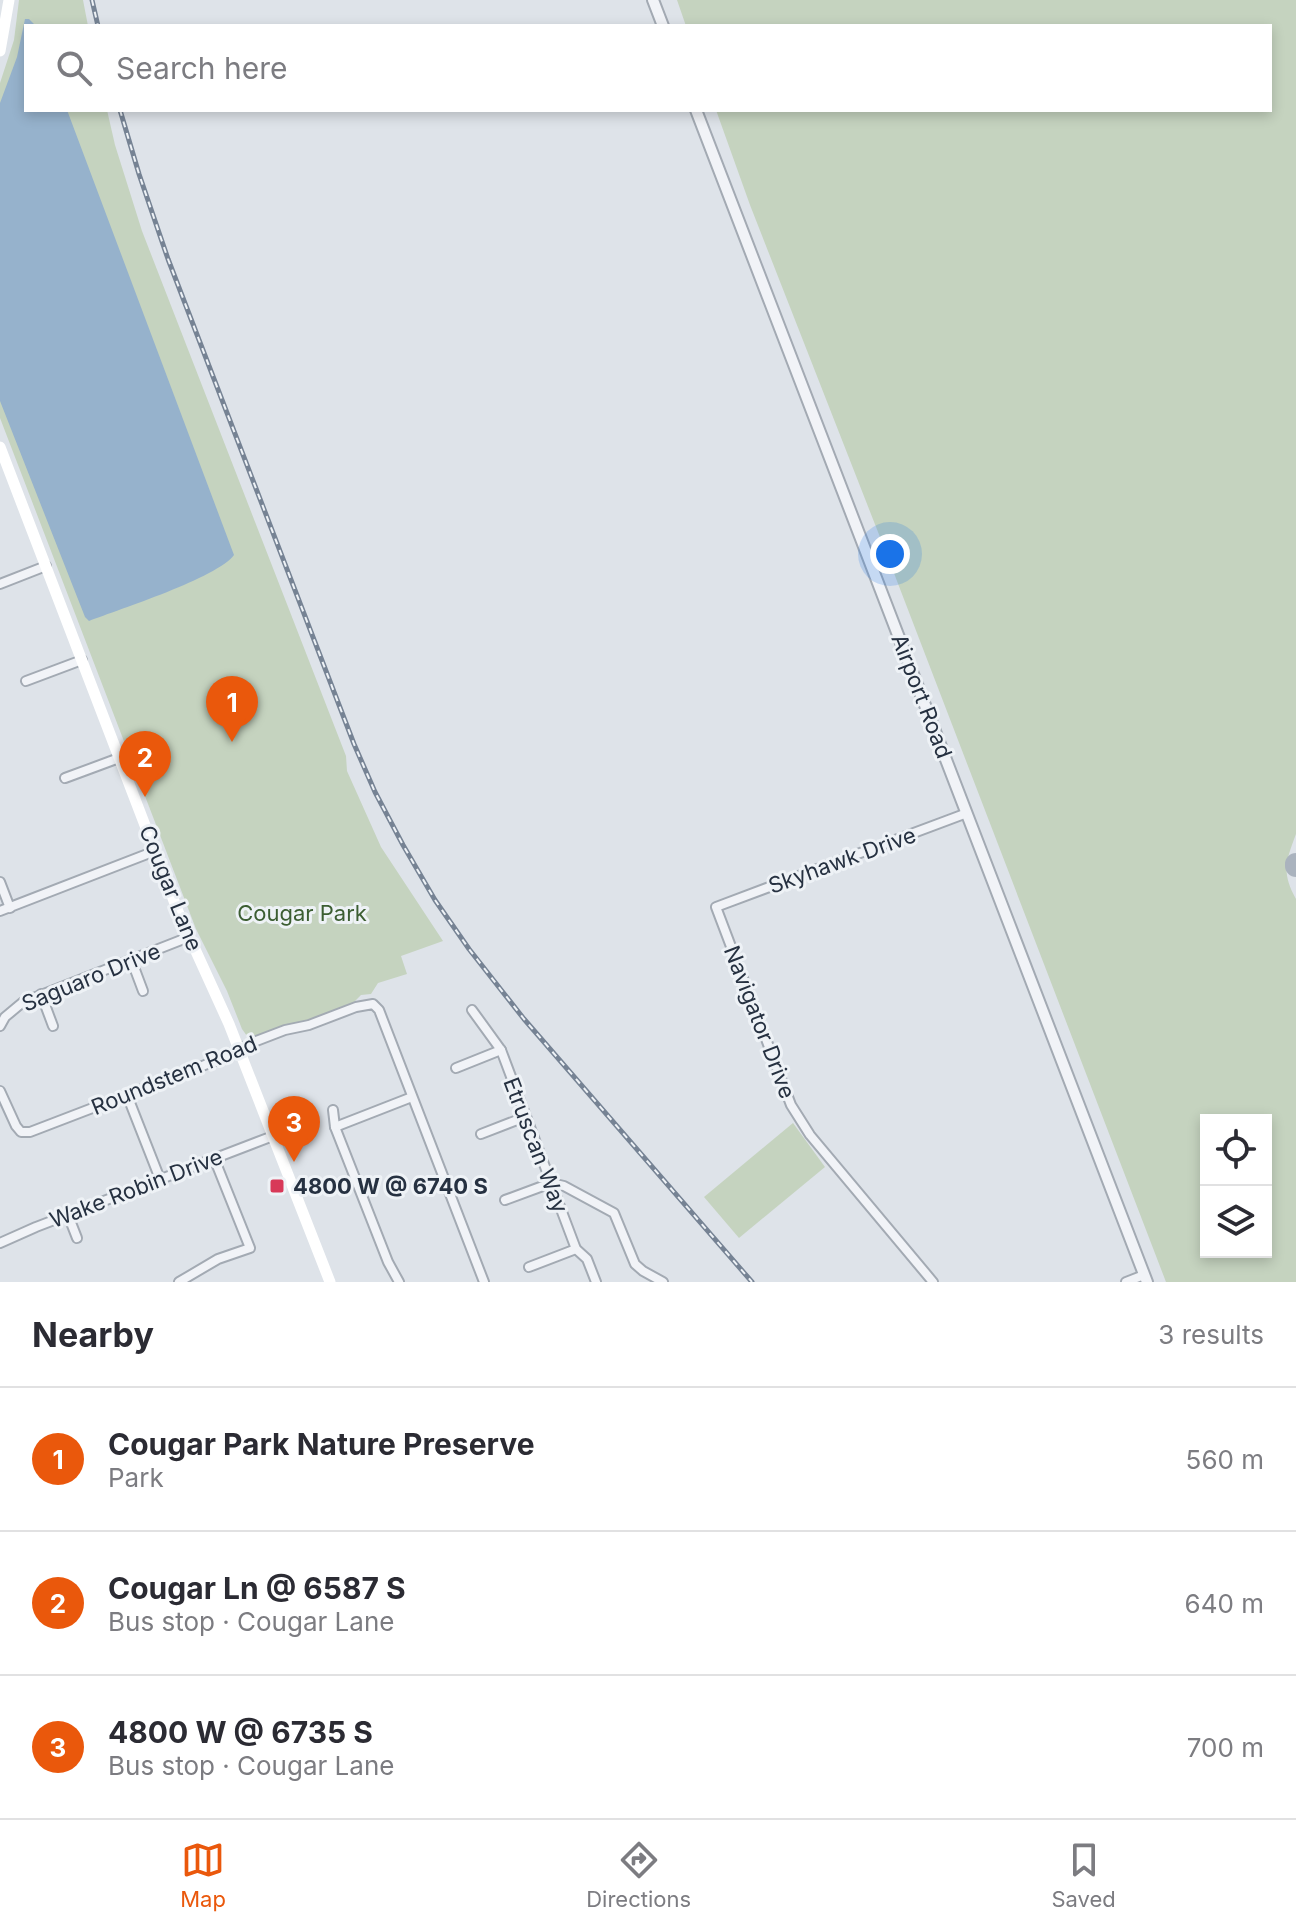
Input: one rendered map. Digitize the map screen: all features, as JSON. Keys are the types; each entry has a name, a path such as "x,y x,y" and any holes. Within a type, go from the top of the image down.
{"main road":[{"path":"0,51 9,0"},
{"name":"Cougar Lane","path":"0,447 5,476 46,566 189,937 219,999 330,1282"}],"street":[{"path":"653,0 662,24"},
{"name":"Airport Road","path":"697,112 1146,1278"},
{"path":"0,584 46,566"},
{"path":"26,681 82,660"},
{"path":"65,778 119,758"},
{"name":"Skyhawk Drive","path":"716,907 967,813"},
{"path":"0,911 155,851"},
{"path":"0,882 10,908"},
{"name":"Navigator Drive","path":"716,907 791,1105 810,1135 933,1282"},
{"name":"Saguaro Drive","path":"0,1026 13,1009 41,994 189,937"},
{"path":"131,959 143,991"},
{"path":"41,994 53,1026"},
{"name":"Roundstem Road","path":"0,1091 21,1132 39,1129 223,1058 285,1030 309,1025 371,1003 379,1010 412,1097"},
{"name":"Etruscan Way","path":"472,1010 501,1050 576,1249 587,1259 596,1282"},
{"path":"456,1068 501,1050"},
{"path":"127,1095 160,1179"},
{"path":"335,1127 412,1097 484,1282"},
{"path":"333,1110 335,1127 388,1262 399,1282"},
{"path":"481,1134 525,1117"},
{"name":"Wake Robin Drive","path":"0,1243 273,1136"},
{"path":"179,1282 218,1259 250,1248 214,1158"},
{"path":"505,1200 551,1183 564,1186 614,1213 635,1264 663,1282"},
{"path":"68,1215 77,1238"},
{"path":"529,1267 576,1249"},
{"path":"636,1282 643,1271"},
{"path":"1126,1282 1146,1278"}],"green space":[{"name":"Cougar Park","path":"19,0 83,0 88,24 24,24 24,112 107,112 142,231 346,756 347,771 381,847 443,941 401,956 407,974 378,983 371,994 361,995 354,1002 308,1020 254,1037 247,1036 242,1029 196,929 0,418 0,83 14,40"},
{"path":"677,0 1296,0 1296,834 1287,874 1296,899 1296,1282 1166,1282 717,112 1272,112 1272,24 685,24"},
{"path":"793,1123 825,1167 739,1238 704,1197"}],"water":[{"path":"25,19 29,19 34,24 24,24 24,112 68,112 234,555 189,583 89,621 0,401 0,103 17,57"}],"railway":[{"path":"92,0 98,24"},
{"path":"121,112 168,259 354,744 403,845 435,900 469,949 524,1019 752,1282"}],"place":[{"name":"Cougar Park Nature Preserve","path":"232,742"},
{"name":"Cougar Ln @ 6587 S","path":"145,797"},
{"name":"4800 W @ 6735 S","path":"294,1162"},
{"name":"4800 W @ 6740 S","path":"277,1186"}]}
